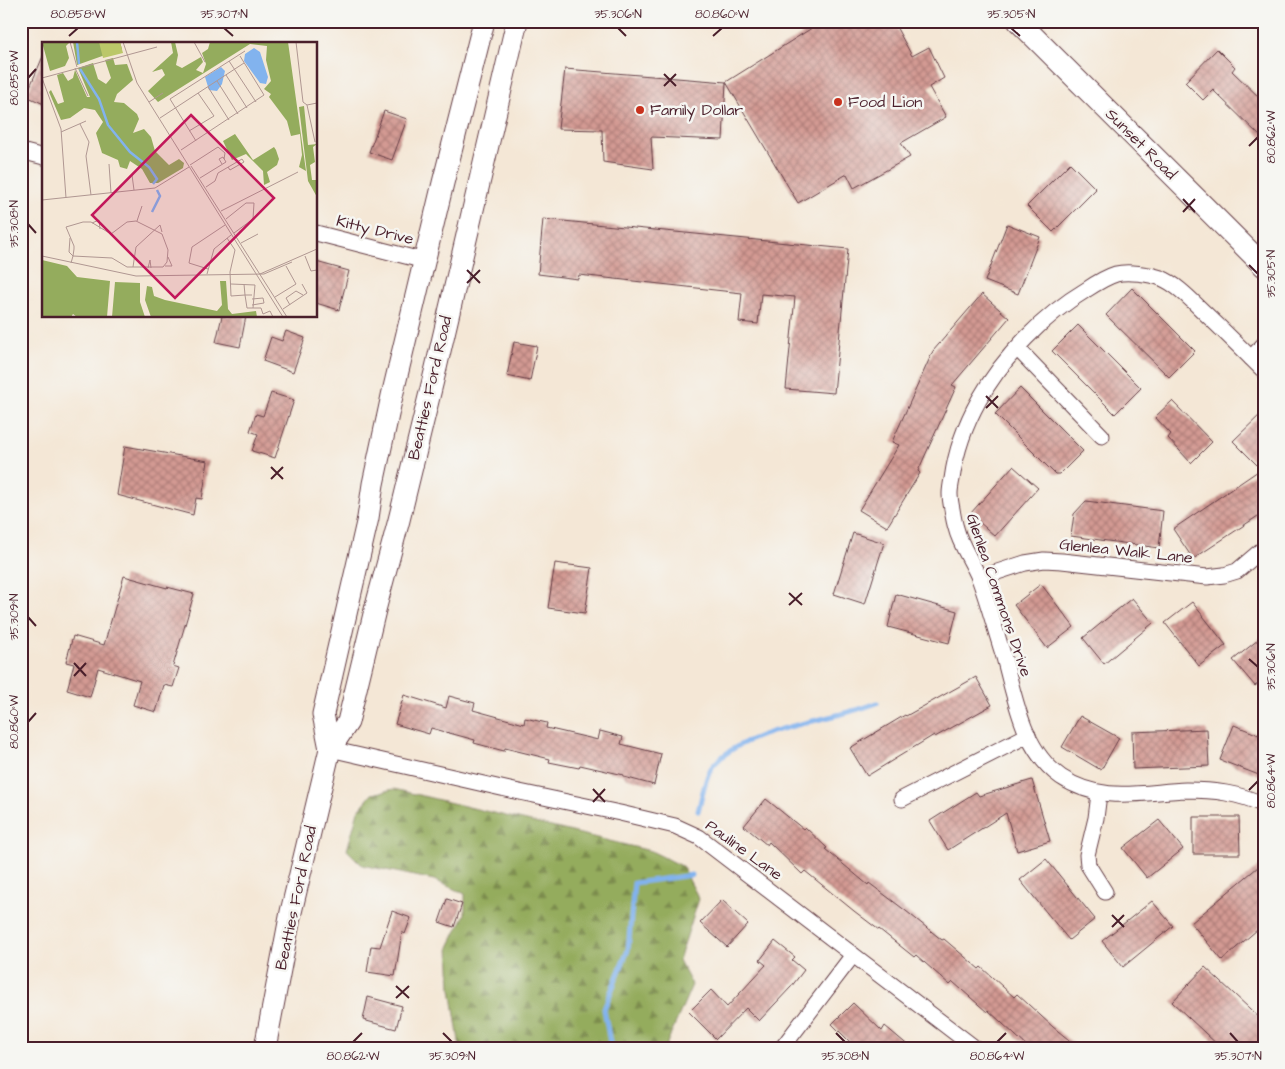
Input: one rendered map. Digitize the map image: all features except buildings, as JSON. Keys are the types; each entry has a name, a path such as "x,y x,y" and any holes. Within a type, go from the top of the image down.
{"main road":[{"name":"Beatties Ford Road","path":"330,749 323,714 368,518 373,484 392,396 484,21"},
{"name":"Beatties Ford Road","path":"265,1048 291,912 330,749 348,722 436,368 517,21"},
{"name":"Sunset Road","path":"1018,21 1264,266"}],"street":[{"path":"21,151 42,156"},
{"name":"Kitty Drive","path":"318,234 425,261"},
{"name":"Glenlea Commons Drive","path":"1264,371 1183,292 1162,278 1140,273 1118,273 1100,281 1073,298 1041,324 1017,348 999,370 980,398 963,433 955,460 950,495 956,530 979,578 1021,717 1034,748 1046,764 1061,777 1079,787 1098,794 1117,795 1207,790 1248,797 1264,805"},
{"path":"1251,358 1264,344"},
{"path":"1017,348 1102,436"},
{"name":"Glenlea Walk Lane","path":"979,578 1025,563 1044,560 1207,577 1238,571 1264,548"},
{"path":"902,799 1028,735"},
{"name":"Pauline Lane","path":"330,749 675,826 699,837 975,1048"},
{"path":"1098,794 1088,865 1105,892"},
{"path":"782,1048 853,955"}],"green space":[{"path":"394,789 651,851 682,866 699,899 679,960 692,985 667,1043 667,1048 460,1048 451,989 449,947 465,914 465,894 434,880 362,865 347,850 358,811 372,794"}],"waterway":[{"path":"698,811 710,770 725,755 740,745 777,730 877,703"},
{"path":"611,1048 604,1009 628,950 634,883 692,875"}],"place":[{"name":"Food Lion","path":"838,102"},
{"name":"Family Dollar","path":"640,110"}]}
